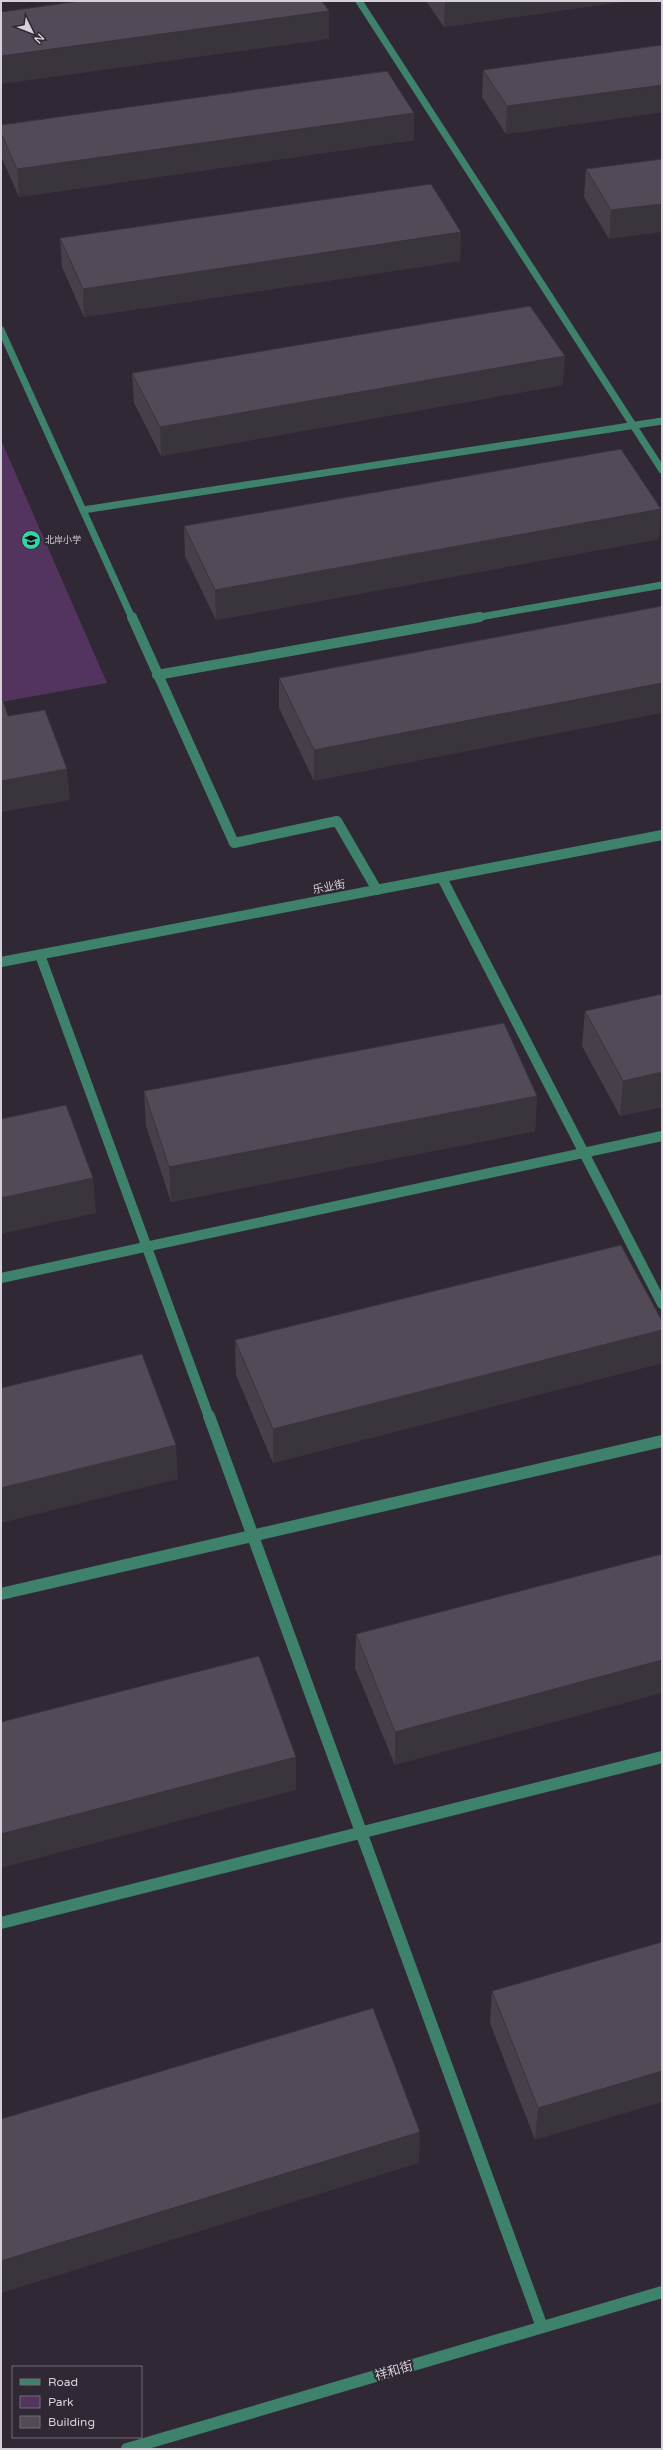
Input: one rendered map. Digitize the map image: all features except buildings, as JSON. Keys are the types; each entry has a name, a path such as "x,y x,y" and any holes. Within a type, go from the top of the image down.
{"street":[{"path":"359,1 662,470"},
{"path":"1,330 234,843 337,821 377,890"},
{"path":"83,510 662,421"},
{"path":"157,675 662,585"},
{"name":"乐业街","path":"1,962 662,835"},
{"path":"442,878 662,1304"},
{"path":"40,955 542,2328"},
{"path":"1,1278 662,1136"},
{"path":"1,1594 662,1441"},
{"path":"1,1923 662,1757"},
{"name":"祥和街","path":"127,2449 662,2292"}],"green space":[{"path":"1,440 107,683 1,702"}],"place":[{"name":"北岸小学","path":"31,540"}]}
